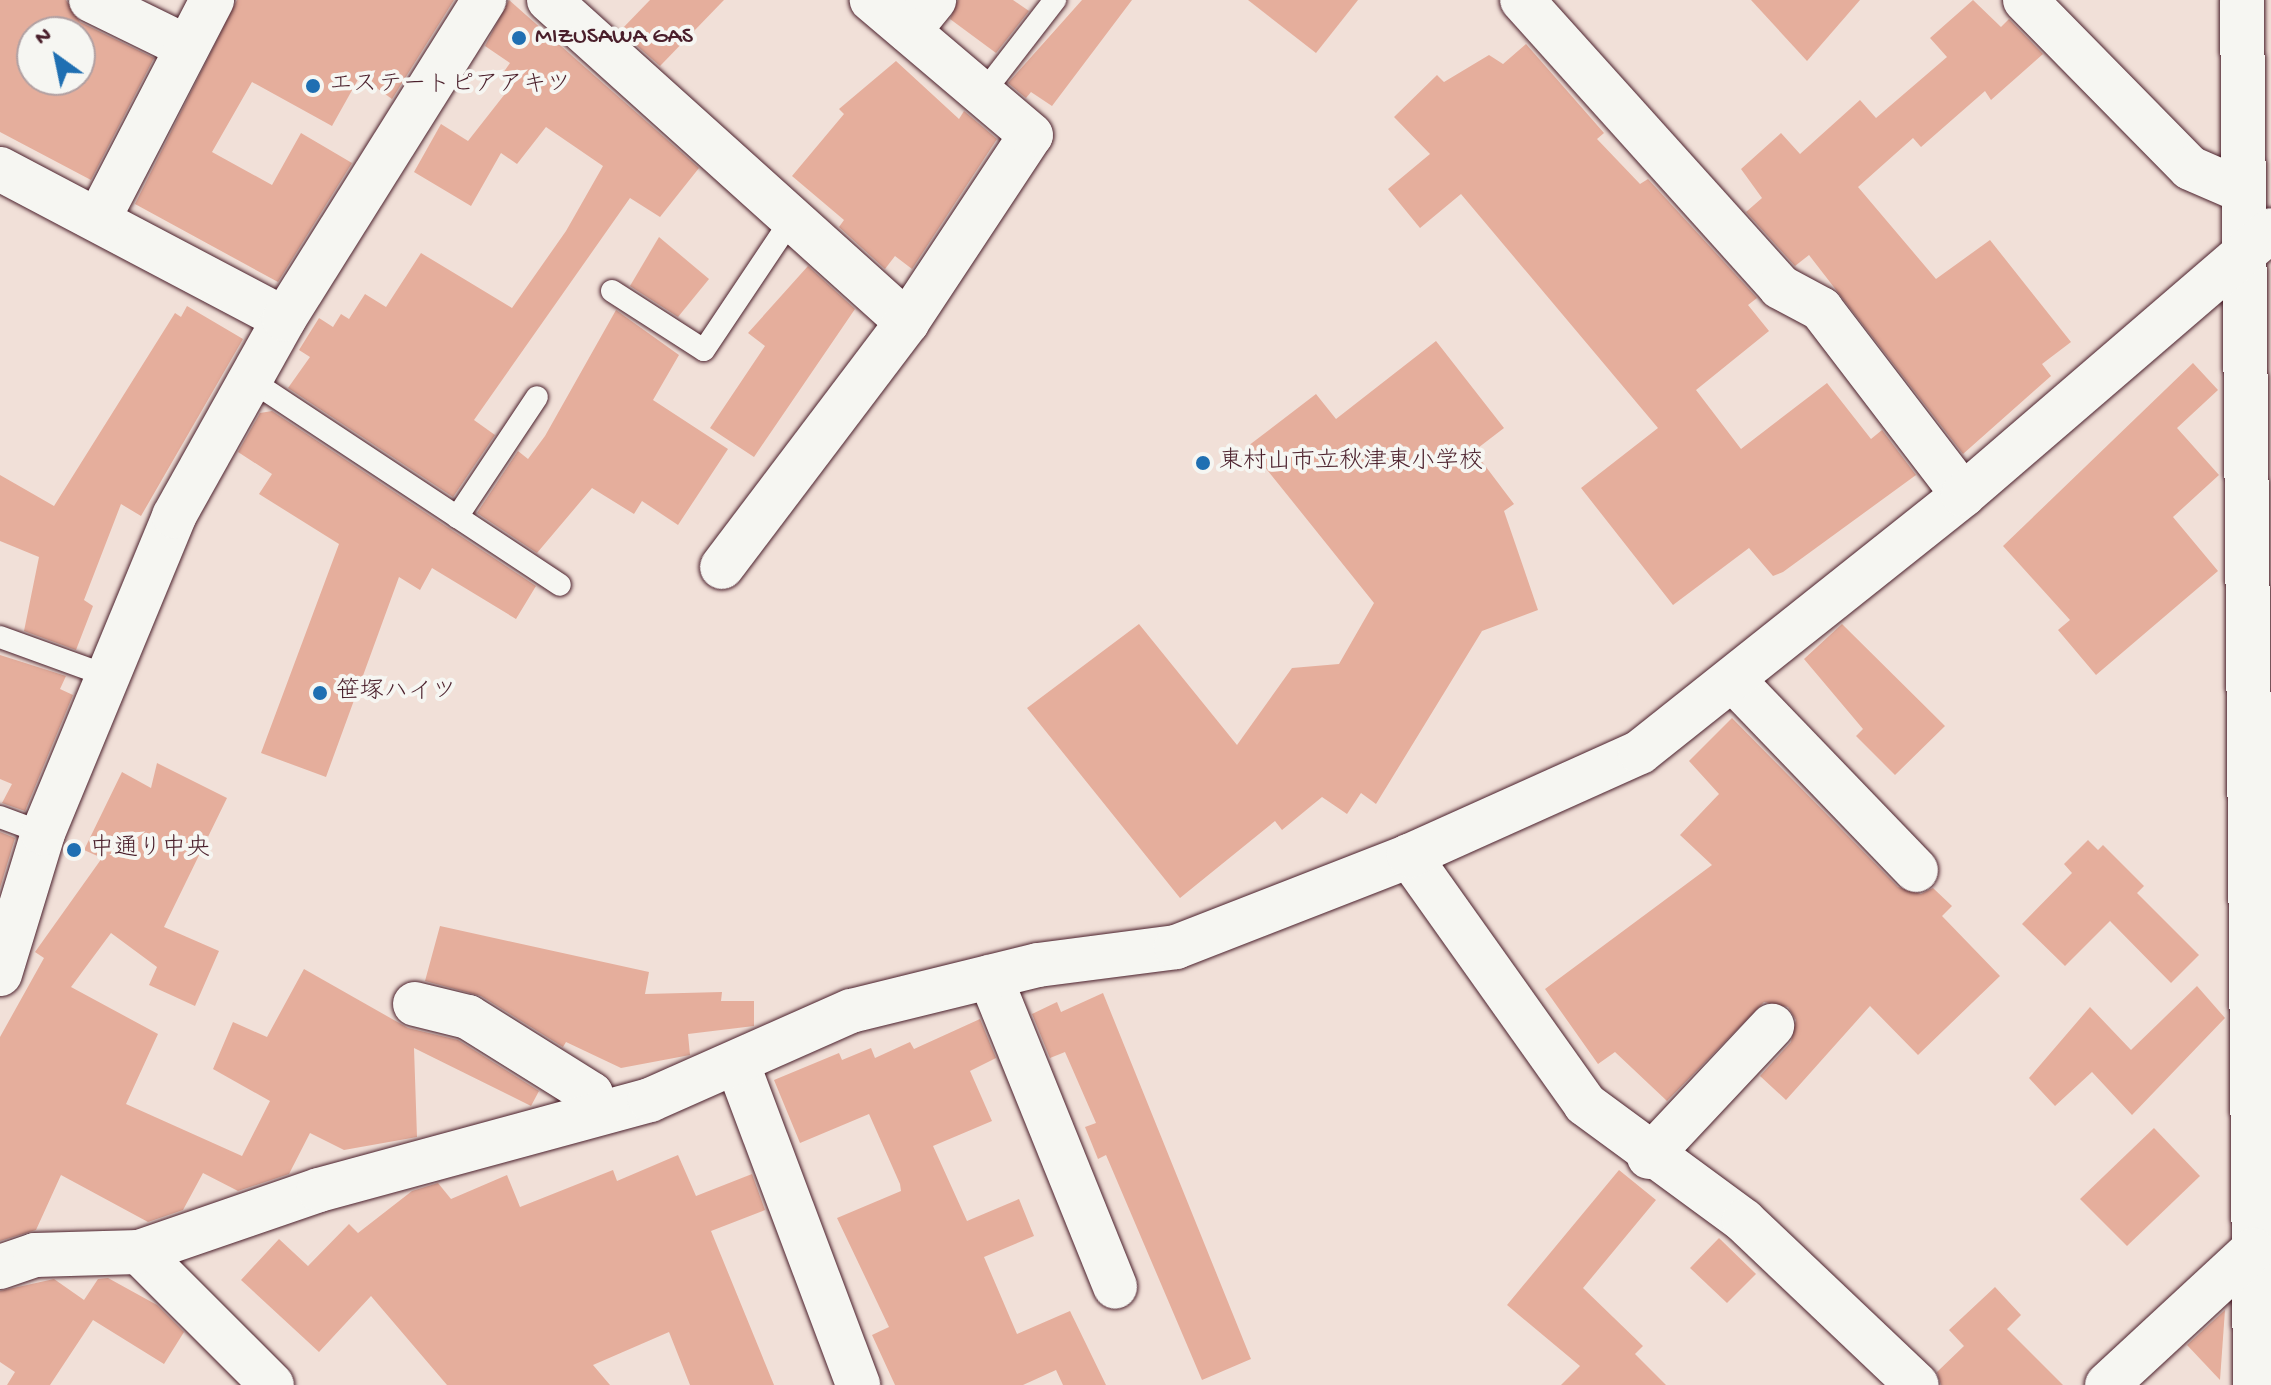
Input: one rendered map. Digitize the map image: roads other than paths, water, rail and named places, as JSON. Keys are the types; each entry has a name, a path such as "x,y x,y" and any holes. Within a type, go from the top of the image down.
{"street":[{"path":"91,0 187,47"},
{"path":"98,220 212,0"},
{"path":"0,974 9,927 43,833 174,516 284,319 484,0"},
{"path":"549,0 789,223 907,322"},
{"path":"722,567 907,322 1031,135 983,93 922,16 872,0"},
{"path":"1522,0 1780,287 1821,309 1963,495"},
{"path":"2025,0 2190,168 2243,191"},
{"path":"2242,0 2243,191 2259,241 2253,1250 2255,1385"},
{"path":"0,169 284,319"},
{"path":"0,1267 35,1255 139,1252 319,1190 596,1113 738,1065 851,1011 990,977 1176,947 1409,856 1640,752 1735,682 1963,495 2259,241"},
{"path":"1735,682 1916,870"},
{"path":"1409,856 1585,1104 1649,1157 1744,1221 1917,1385"},
{"path":"990,977 1115,1287"},
{"path":"415,1004 468,1017 591,1094 596,1113"},
{"path":"1649,1157 1772,1026"},
{"path":"738,1065 858,1385"},
{"path":"2107,1385 2253,1250"},
{"path":"139,1252 272,1385"}],"lane":[{"path":"983,93 1055,0"},
{"path":"612,291 704,350 789,223"},
{"path":"252,381 560,585"},
{"path":"457,517 537,397"},
{"path":"0,637 108,676"},
{"path":"0,817 43,833"}],"place":[{"name":"MIZUSAWA GAS","path":"519,38"},
{"name":"エステートピアアキツ","path":"313,86"},
{"name":"東村山市立秋津東小学校","path":"1203,463"},
{"name":"笹塚ハイツ","path":"320,693"},
{"name":"中通り中央","path":"74,850"}]}
